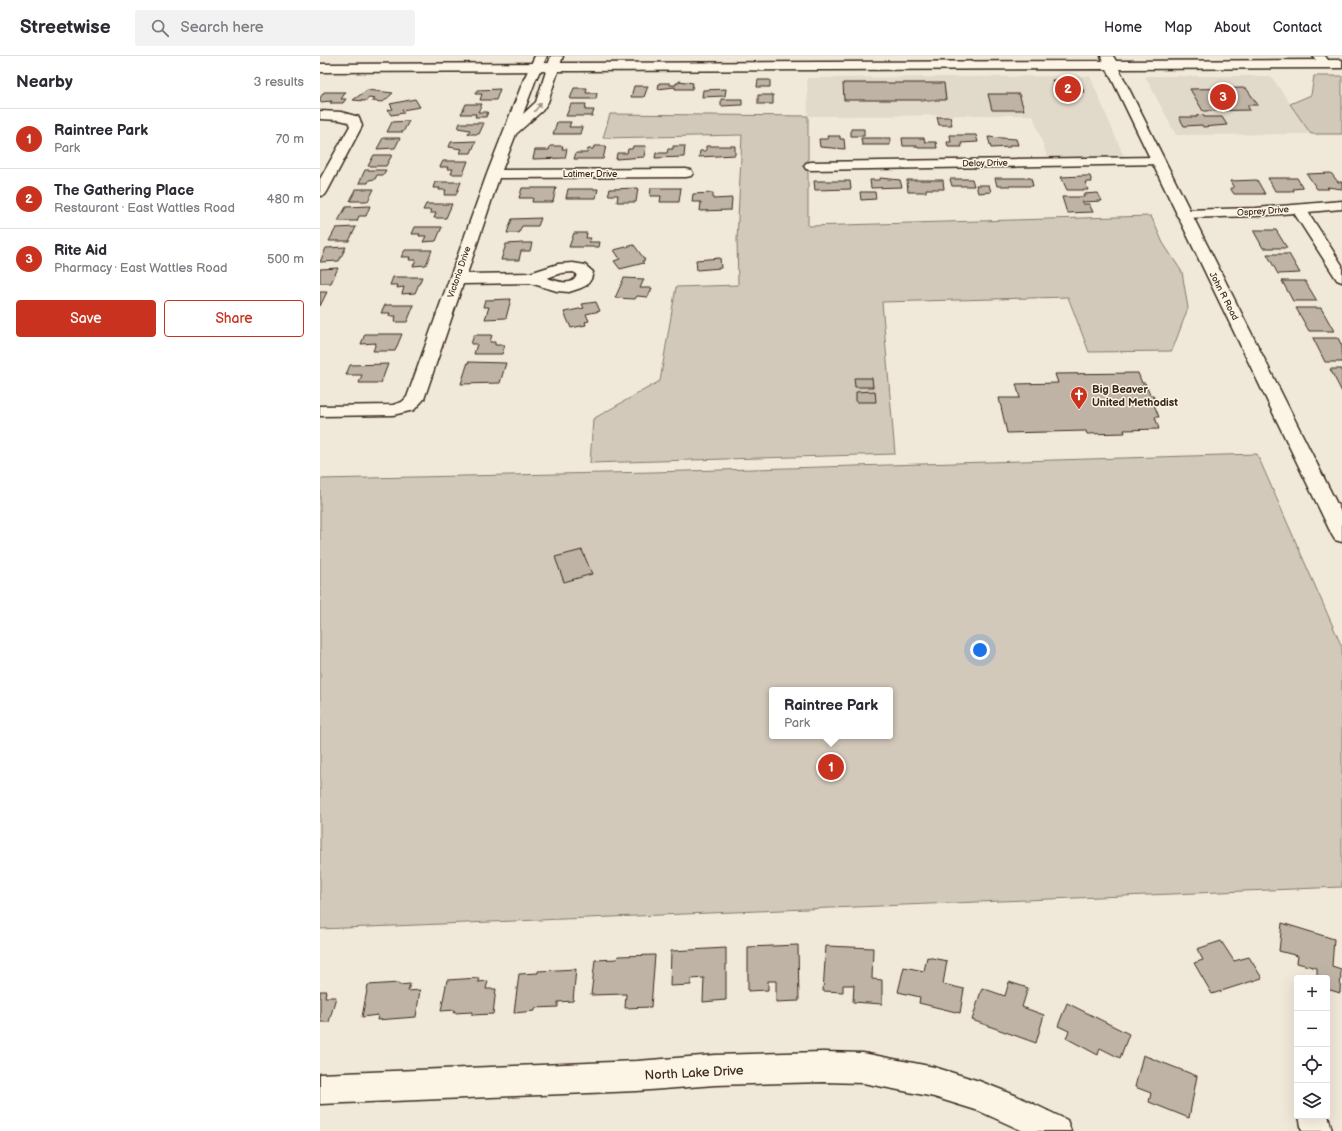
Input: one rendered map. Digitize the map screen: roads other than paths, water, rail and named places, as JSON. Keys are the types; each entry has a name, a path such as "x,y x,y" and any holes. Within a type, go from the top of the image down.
{"main road":[{"path":"320,68 539,61 1322,60 1342,64"},
{"name":"John R Road","path":"1109,61 1342,535"}],"street":[{"name":"Victoria Drive","path":"320,411 404,408 412,403 509,133 539,61"},
{"name":"Victoria Drive","path":"509,133 538,108 542,102 556,61"},
{"path":"320,115 341,116 354,120 356,126 320,192"},
{"name":"Deloy Drive","path":"811,166 1158,161"},
{"name":"Latimer Drive","path":"494,174 686,173"},
{"name":"Osprey Drive","path":"1183,214 1256,212 1342,205"},
{"path":"1298,208 1342,277"},
{"path":"457,279 531,278"},
{"name":"North Lake Drive","path":"320,1089 392,1088 636,1076 715,1070 823,1067 863,1068 934,1082 979,1096 1006,1106 1056,1131"},
{"path":"1315,1119 1317,1131"}],"place":[{"name":"The Gathering Place","path":"1068,89"},
{"name":"Rite Aid","path":"1223,97"},
{"name":"Big Beaver United Methodist","path":"1079,410"},
{"name":"Raintree Park","path":"831,767"}]}
